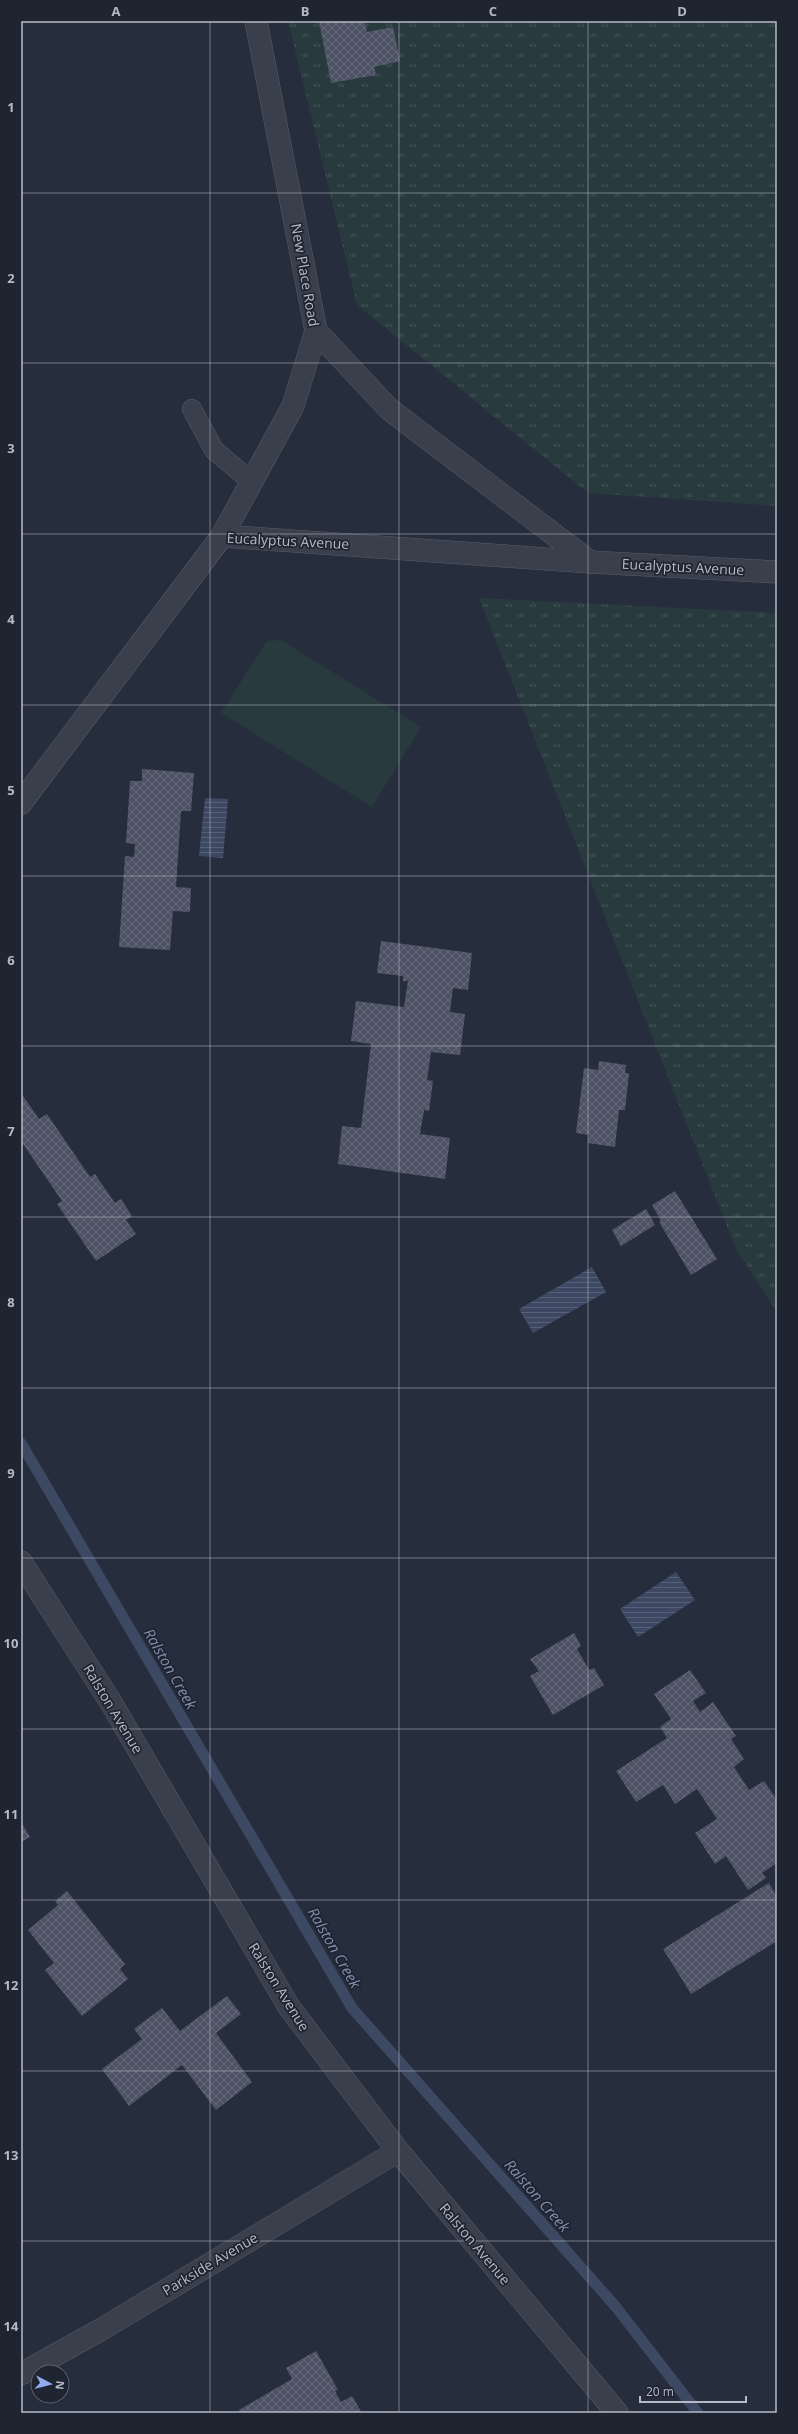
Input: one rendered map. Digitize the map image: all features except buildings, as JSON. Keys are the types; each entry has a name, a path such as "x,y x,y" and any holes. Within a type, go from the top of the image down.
{"street":[{"name":"New Place Road","path":"222,536 293,406 316,331 256,21"},
{"path":"316,331 389,409 590,562"},
{"name":"Eucalyptus Avenue","path":"21,803 222,536 590,562 777,572"},
{"name":"Ralston Avenue","path":"21,1562 110,1701 289,2007 398,2151 617,2413"},
{"name":"Parkside Avenue","path":"21,2374 102,2329 398,2151"}],"lane":[{"path":"192,409 214,450 251,481"}],"green space":[{"path":"288,21 777,21 777,506 588,493 357,305"},
{"path":"479,598 777,613 777,1312 736,1249"},
{"path":"281,640 421,727 372,807 221,713 267,641"}],"water":[{"path":"205,798 228,799 223,858 199,856"},
{"path":"592,1267 606,1292 533,1333 519,1309"},
{"path":"676,1572 695,1600 638,1637 620,1609"}],"waterway":[{"name":"Ralston Creek","path":"21,1443 352,2008 616,2307 698,2413"}]}
